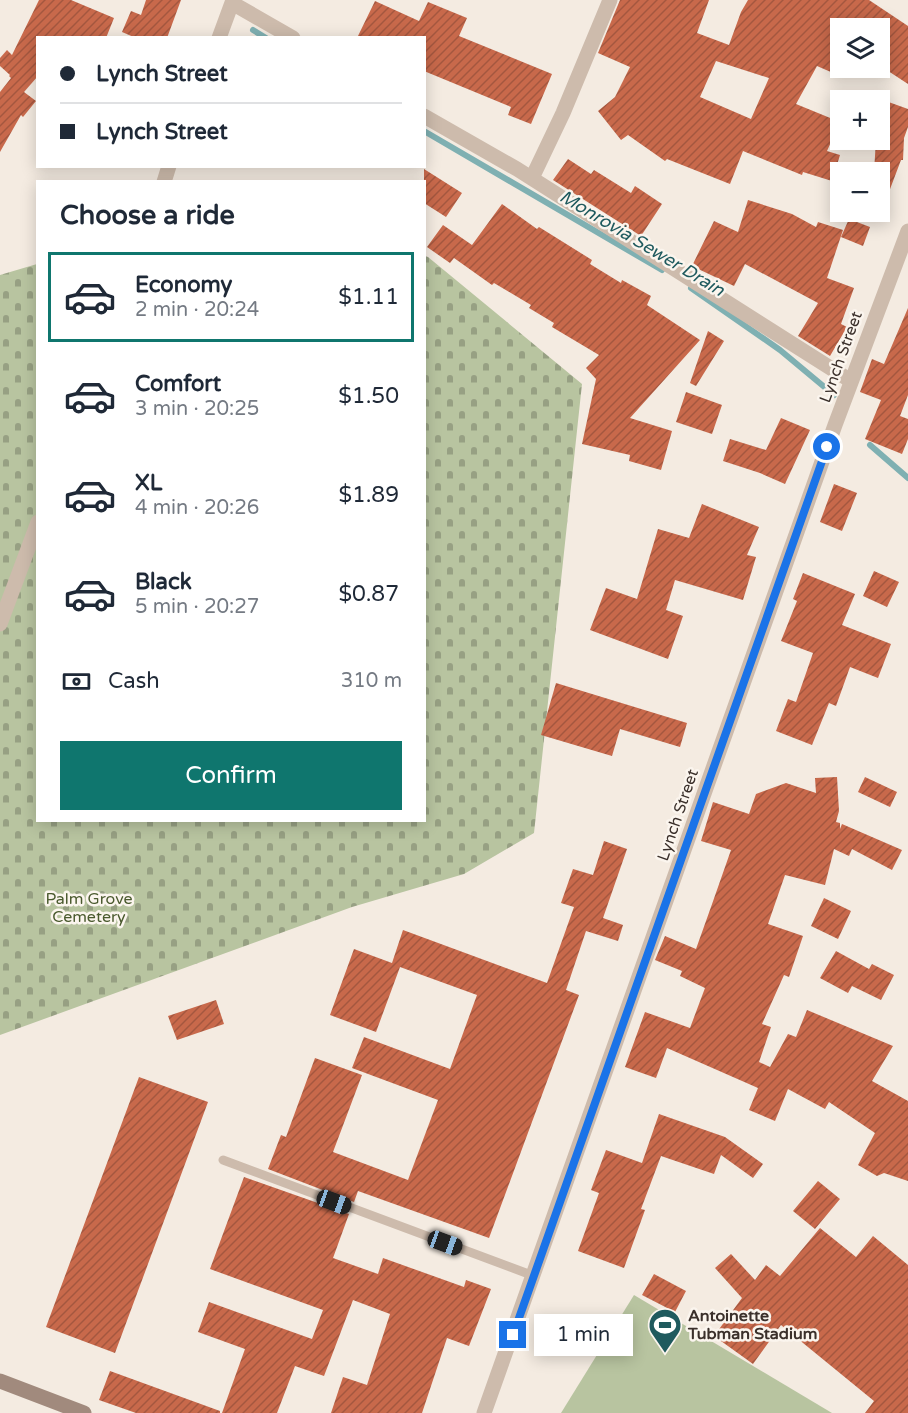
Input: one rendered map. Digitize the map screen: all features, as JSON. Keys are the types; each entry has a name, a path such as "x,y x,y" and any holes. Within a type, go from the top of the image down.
{"main road":[{"path":"0,1381 84,1413"}],"street":[{"path":"532,178 563,113 610,0"},
{"path":"220,36 232,2 290,36"},
{"path":"426,117 532,178 851,381"},
{"name":"Lynch Street","path":"484,1413 851,381 908,231"},
{"path":"0,624 36,527"}],"lane":[{"path":"223,1160 534,1276"}],"green space":[{"name":"Palm Grove Cemetery","path":"426,256 582,384 534,833 464,874 352,907 0,1035 0,275 36,264 36,822 426,822"},
{"name":"Antoinette Tubman Stadium","path":"634,1295 832,1413 561,1413"}],"building":[{"path":"39,0 71,0 114,18 107,36 36,36 36,78 24,92 36,101 23,117 21,115 0,152 0,92 11,78 0,66 0,58 7,50 12,55"},
{"path":"146,0 181,0 168,36 131,36 122,32 131,11 141,15"},
{"path":"620,0 709,0 697,33 729,45 748,0 869,0 908,26 908,84 890,72 890,18 830,18 830,72 817,66 796,104 830,118 830,144 827,151 840,155 838,162 830,162 830,180 803,172 802,175 743,151 730,184 667,159 665,161 628,135 621,140 598,111 615,97 630,67 598,53","holes":["716,61 769,78 751,119 700,97"]},
{"path":"375,1 419,21 428,2 467,18 459,36 552,74 531,124 508,115 511,107 426,72 426,36 358,36"},
{"path":"890,103 908,109 903,160 901,160 890,189 890,162 875,162 875,150 890,150"},
{"path":"568,159 591,174 594,170 631,193 635,186 662,204 641,236 553,180"},
{"path":"424,169 462,193 446,217 426,204 426,180 424,180"},
{"path":"748,200 792,214 816,227 818,222 843,230 827,278 854,288 841,324 847,327 830,356 798,336 818,303 745,264 734,286 692,266 714,221 738,232"},
{"path":"502,204 537,229 539,227 592,260 590,264 621,283 622,280 651,296 647,305 700,340 630,418 672,431 661,470 629,461 630,455 582,444 596,379 586,368 599,355 552,327 554,323 529,308 531,305 494,283 492,285 454,258 450,263 427,247 443,225 472,245"},
{"path":"848,222 857,222 870,227 863,246 841,237"},
{"path":"908,308 908,395 900,416 908,419 908,439 902,454 865,439 881,400 860,392 872,359 884,364"},
{"path":"708,331 724,341 696,386 690,383"},
{"path":"686,392 722,405 712,434 676,422"},
{"path":"781,418 810,430 785,484 723,461 730,439 766,450"},
{"path":"834,484 857,493 842,531 820,522"},
{"path":"702,504 759,527 747,555 756,557 743,600 675,580 666,610 683,616 668,659 590,630 606,588 637,599 658,529 689,538"},
{"path":"874,571 899,582 887,607 863,596"},
{"path":"803,573 855,594 842,625 891,644 878,678 850,667 836,706 829,703 812,745 776,731 788,699 796,702 813,653 781,641 797,601 793,599"},
{"path":"556,683 687,723 680,747 620,729 612,756 541,735"},
{"path":"837,777 839,811 836,822 840,823 840,829 842,824 902,850 892,870 852,849 849,856 834,849 825,885 785,875 768,924 803,936 789,977 784,975 762,1024 771,1027 759,1062 770,1067 788,1034 796,1037 807,1010 893,1046 872,1081 908,1101 908,1181 884,1173 877,1176 858,1165 875,1133 829,1102 825,1109 788,1089 775,1121 749,1110 758,1088 667,1048 656,1078 625,1067 645,1012 690,1028 705,988 680,976 682,971 655,960 665,936 696,949 731,850 701,841 713,802 749,814 756,794 786,783 816,793 815,778"},
{"path":"865,777 897,792 890,807 858,792"},
{"path":"604,841 627,849 603,918 623,925 618,941 586,931 566,990 579,995 489,1238 358,1191 354,1202 268,1169 281,1135 286,1137 315,1058 362,1075 333,1152 408,1180 438,1100 352,1068 364,1037 450,1069 477,995 400,967 376,1032 330,1015 354,949 392,963 403,930 547,983 574,907 561,903 573,869 593,875"},
{"path":"824,898 851,911 838,939 811,926"},
{"path":"836,951 869,969 872,964 894,975 881,1000 852,986 848,993 820,978"},
{"path":"216,1000 224,1024 177,1040 168,1016"},
{"path":"139,1077 208,1102 115,1353 46,1327"},
{"path":"659,1114 725,1137 763,1164 753,1178 721,1155 714,1174 661,1156 641,1209 645,1210 624,1268 578,1251 599,1193 591,1190 606,1150 642,1163"},
{"path":"244,1177 349,1214 333,1258 378,1274 383,1258 464,1287 466,1280 491,1289 469,1346 447,1338 422,1413 331,1413 343,1377 367,1385 390,1314 353,1300 324,1376 295,1366 277,1413 222,1413 245,1349 198,1332 209,1302 312,1339 323,1310 210,1269"},
{"path":"818,1181 840,1199 815,1229 793,1211"},
{"path":"820,1228 856,1257 873,1236 908,1265 908,1413 865,1413 874,1401 781,1325 753,1364 714,1336 742,1298 715,1268 731,1254 755,1280 766,1265 780,1276"},
{"path":"654,1274 686,1291 675,1312 642,1295"},
{"path":"110,1371 220,1411 220,1413 136,1413 99,1400"}],"waterway":[{"name":"Monrovia Sewer Drain","path":"253,30 263,36"},
{"name":"Monrovia Sewer Drain","path":"426,132 662,270"},
{"name":"Monrovia Sewer Drain","path":"691,288 780,350 834,395"},
{"name":"Monrovia Sewer Drain","path":"870,445 908,478"}],"place":[{"name":"Antoinette Tubman Stadium","path":"665,1354"}],"route":[{"path":"513,1335 827,447"}]}
